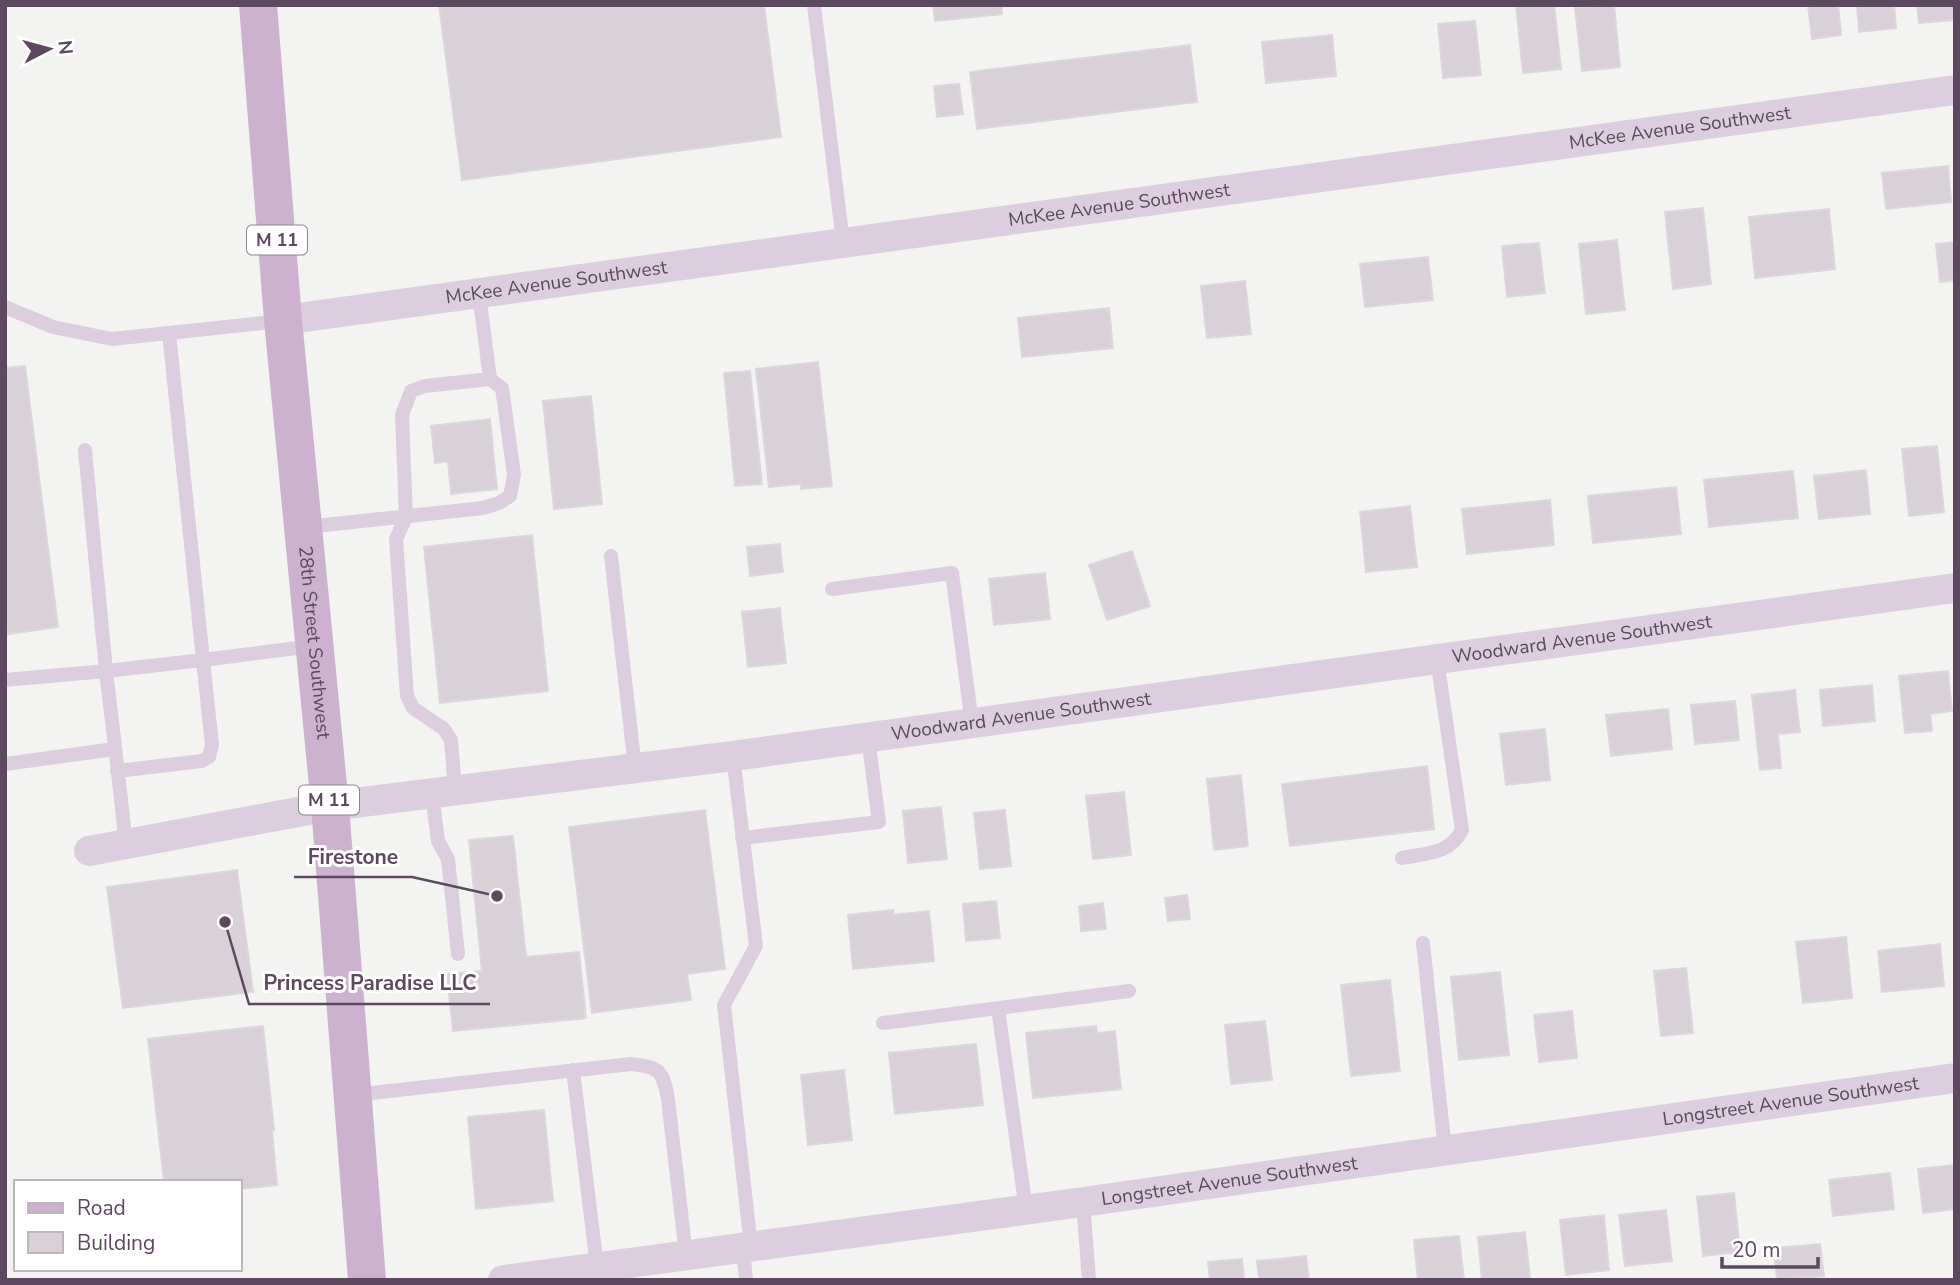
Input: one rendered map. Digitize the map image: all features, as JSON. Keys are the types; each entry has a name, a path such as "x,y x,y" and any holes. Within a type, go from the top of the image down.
{"main road":[{"name":"28th Street Southwest","path":"258,5 283,320 330,806 366,1280"}],"street":[{"name":"McKee Avenue Southwest","path":"283,320 1955,90"},
{"name":"Woodward Avenue Southwest","path":"89,851 330,806 733,756 1955,588"},
{"name":"Longstreet Avenue Southwest","path":"503,1280 1026,1210 1955,1078"}],"lane":[{"path":"814,5 843,243"},
{"path":"479,293 490,379"},
{"path":"5,307 53,327 112,339 283,320"},
{"path":"117,771 202,761 209,757 212,745 169,333"},
{"path":"303,527 406,517 483,508 510,496 514,475 502,388 490,379 425,386 411,391 402,415 406,517 396,539 407,696 413,708 444,729 451,740 438,841 448,859 458,954"},
{"path":"85,450 126,846"},
{"path":"611,556 635,768"},
{"path":"832,589 952,573 972,723"},
{"path":"5,680 315,646"},
{"path":"1402,858 1443,851 1456,842 1462,830 1437,659"},
{"path":"743,838 878,822 868,737"},
{"path":"5,764 115,749"},
{"path":"733,756 756,946 724,1004 747,1247 746,1280"},
{"path":"1423,943 1444,1151"},
{"path":"883,1023 1129,991"},
{"path":"998,1008 1026,1210"},
{"path":"352,1095 631,1064 652,1066 664,1077 685,1255"},
{"path":"573,1070 597,1267"},
{"path":"1083,1202 1089,1280"}],"building":[{"path":"439,5 764,5 781,137 462,180"},
{"path":"933,5 1002,5 1002,14 935,21"},
{"path":"1516,5 1554,5 1561,69 1523,73"},
{"path":"1614,5 1620,67 1582,71 1575,8"},
{"path":"1808,5 1838,5 1841,35 1812,39"},
{"path":"1857,5 1894,5 1896,28 1859,32"},
{"path":"1917,5 1955,5 1955,20 1919,23"},
{"path":"1475,21 1481,75 1443,78 1438,24"},
{"path":"1332,35 1336,76 1266,83 1262,42"},
{"path":"1190,45 1197,102 977,129 970,72"},
{"path":"959,84 963,114 937,117 934,86"},
{"path":"1948,166 1951,202 1886,209 1882,173"},
{"path":"1703,208 1711,284 1673,289 1665,212"},
{"path":"1829,209 1835,269 1755,278 1749,217"},
{"path":"1617,240 1625,310 1586,314 1579,244"},
{"path":"1955,242 1955,280 1940,282 1936,244"},
{"path":"1539,243 1545,293 1507,297 1502,246"},
{"path":"1428,257 1433,300 1365,307 1360,264"},
{"path":"1245,281 1251,334 1207,338 1201,286"},
{"path":"1109,308 1113,348 1022,357 1018,318"},
{"path":"818,362 832,486 801,489 801,484 769,487 756,369"},
{"path":"25,366 58,627 8,634 5,616 5,368"},
{"path":"750,371 762,484 735,486 724,373"},
{"path":"591,396 602,504 554,509 543,401"},
{"path":"490,419 497,489 451,494 448,461 435,463 431,426"},
{"path":"1937,446 1944,512 1909,516 1902,449"},
{"path":"1866,470 1870,514 1819,519 1814,476"},
{"path":"1793,471 1798,518 1709,527 1704,480"},
{"path":"1676,487 1681,534 1593,543 1588,496"},
{"path":"1550,500 1554,545 1467,554 1462,509"},
{"path":"1410,506 1417,567 1366,572 1360,512"},
{"path":"532,535 548,691 440,703 424,547"},
{"path":"780,544 783,572 750,576 747,547"},
{"path":"1132,551 1150,606 1107,620 1089,565"},
{"path":"1045,573 1050,619 994,625 989,579"},
{"path":"780,608 786,663 748,667 742,612"},
{"path":"1948,671 1952,711 1930,714 1932,731 1905,733 1899,676"},
{"path":"1872,685 1875,721 1823,726 1820,690"},
{"path":"1795,690 1800,732 1778,734 1781,768 1760,770 1752,695"},
{"path":"1735,701 1739,740 1695,744 1691,705"},
{"path":"1668,709 1672,749 1611,756 1606,715"},
{"path":"1545,729 1550,780 1506,785 1500,734"},
{"path":"1427,766 1434,829 1290,846 1282,784"},
{"path":"1241,775 1248,846 1214,850 1207,779"},
{"path":"1124,792 1131,855 1093,859 1086,796"},
{"path":"941,807 947,859 908,863 903,811"},
{"path":"705,810 725,969 687,974 691,1000 592,1013 569,827"},
{"path":"1005,810 1011,866 980,869 974,813"},
{"path":"513,836 526,957 579,952 586,1018 453,1031 447,974 482,971 469,840"},
{"path":"237,870 253,992 123,1008 107,887"},
{"path":"1187,895 1190,919 1168,921 1165,898"},
{"path":"996,901 1000,938 966,941 963,904"},
{"path":"1103,903 1106,929 1081,931 1079,906"},
{"path":"893,910 893,915 929,911 934,961 853,969 848,915"},
{"path":"1846,937 1852,998 1803,1003 1796,942"},
{"path":"1940,944 1944,986 1882,992 1878,951"},
{"path":"1686,968 1693,1033 1661,1036 1654,971"},
{"path":"1500,972 1509,1055 1459,1060 1451,977"},
{"path":"1390,980 1400,1071 1351,1076 1341,985"},
{"path":"1572,1011 1577,1058 1539,1062 1534,1015"},
{"path":"1265,1021 1272,1080 1231,1084 1225,1025"},
{"path":"263,1026 277,1185 242,1189 242,1180 164,1180 148,1039"},
{"path":"1096,1026 1097,1033 1115,1031 1121,1089 1033,1098 1026,1033"},
{"path":"976,1044 983,1105 895,1114 889,1053"},
{"path":"844,1070 852,1140 808,1145 801,1075"},
{"path":"544,1110 553,1201 476,1209 468,1117"},
{"path":"1955,1165 1955,1209 1923,1213 1918,1169"},
{"path":"1890,1173 1894,1209 1833,1216 1829,1180"},
{"path":"1734,1193 1740,1252 1703,1256 1697,1197"},
{"path":"1666,1210 1672,1261 1625,1266 1619,1215"},
{"path":"1604,1215 1609,1270 1566,1275 1560,1220"},
{"path":"1525,1232 1530,1279 1482,1280 1478,1237"},
{"path":"1459,1236 1464,1280 1418,1280 1414,1240"},
{"path":"1820,1244 1824,1276 1777,1280 1774,1248"},
{"path":"1306,1256 1309,1280 1259,1280 1257,1261"},
{"path":"1242,1259 1244,1280 1210,1280 1208,1262"}],"place":[{"name":"Firestone","path":"497,896"},
{"name":"Princess Paradise LLC","path":"225,922"}]}
